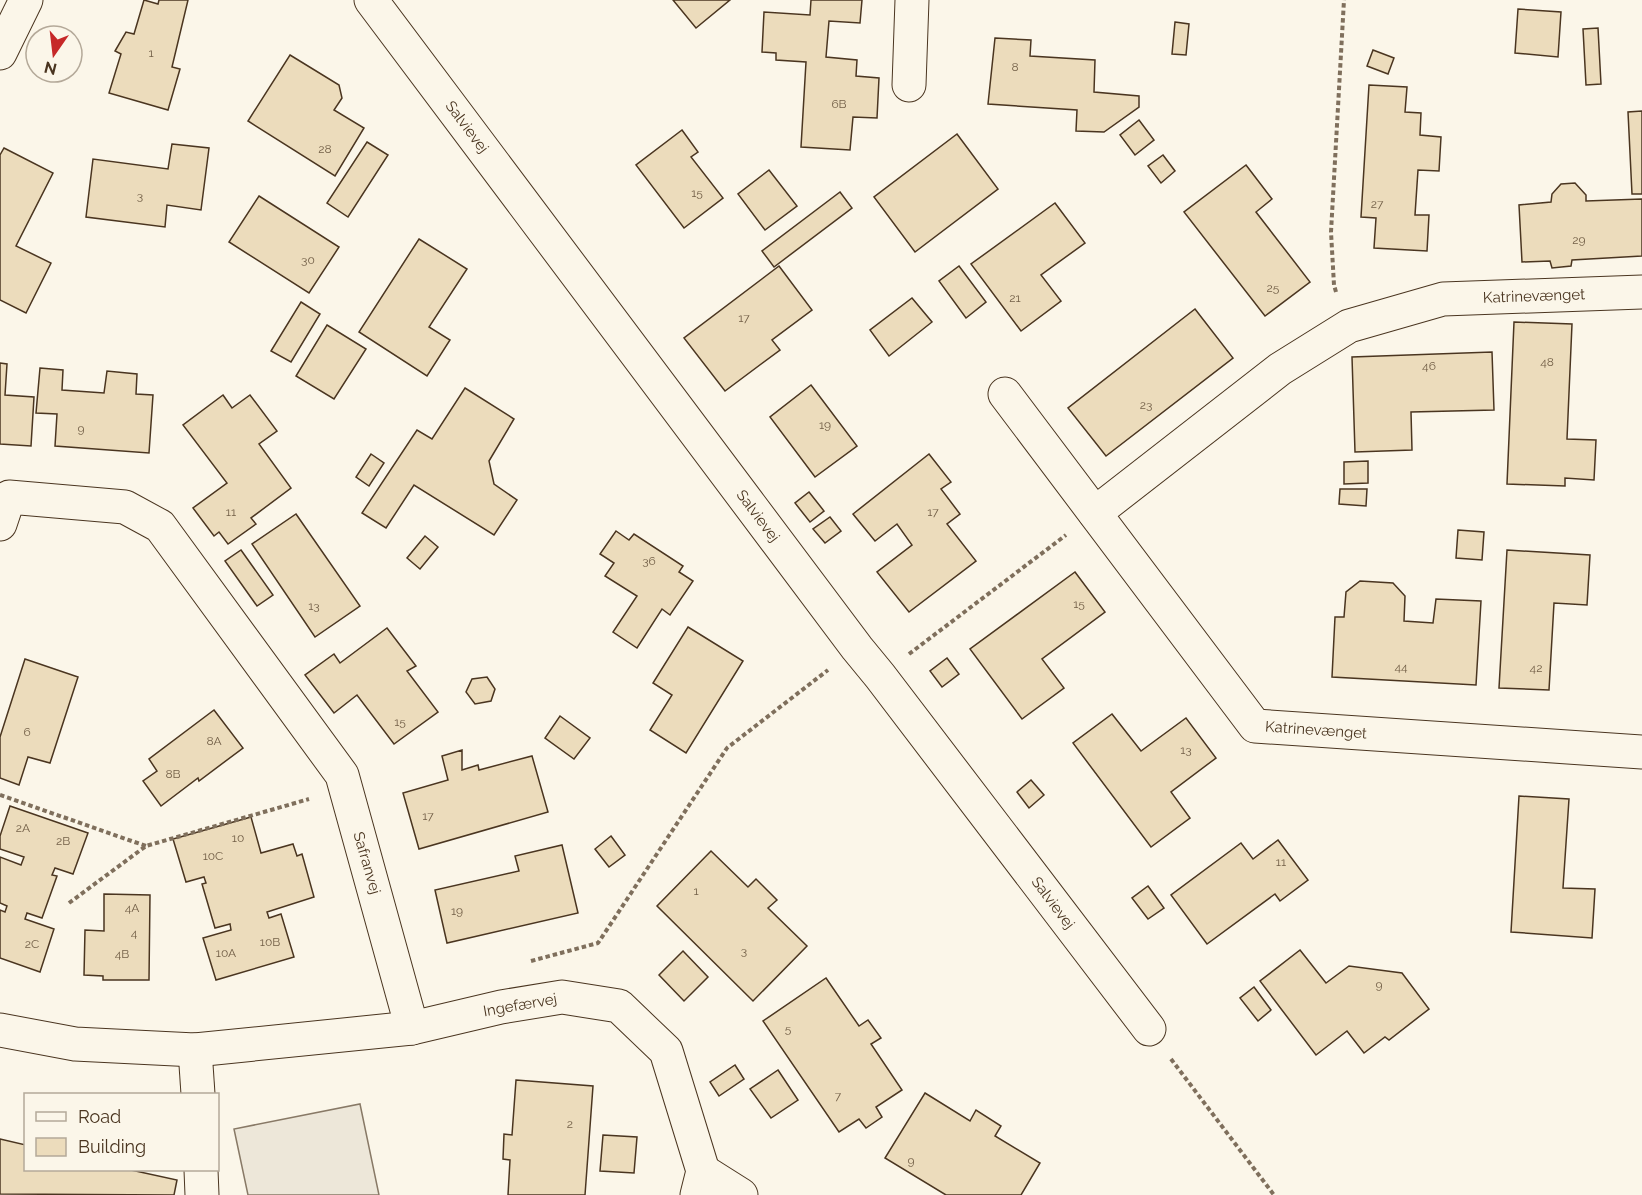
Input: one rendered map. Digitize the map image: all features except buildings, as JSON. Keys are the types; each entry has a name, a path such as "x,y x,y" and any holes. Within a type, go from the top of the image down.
{"street":[{"path":"0,53 26,0"},
{"name":"Salvievej","path":"371,0 857,648 1149,1029"},
{"path":"909,85 912,0"},
{"name":"Katrinevænget","path":"1095,513 1280,369 1349,326 1443,299 1642,292"},
{"name":"Katrinevænget","path":"1005,394 1255,726 1642,752"},
{"name":"Safranvej","path":"0,524 9,497 124,507 160,526 342,774 412,1028"},
{"name":"Ingefærvej","path":"412,1028 501,1007 562,998 619,1006 666,1052 700,1183 741,1195"},
{"path":"0,1030 75,1044 195,1050 412,1028"},
{"path":"195,1050 198,1093"},
{"path":"201,1171 202,1195"}],"path":[{"path":"1344,0 1331,232 1334,285 1349,326"},
{"path":"880,676 1095,513"},
{"path":"529,962 598,943 727,748 857,648"},
{"path":"69,903 146,846 346,788"},
{"path":"0,795 146,846"},
{"path":"1149,1029 1274,1195"}],"shaded area":[{"path":"360,1104 379,1195 248,1195 234,1129"}]}
